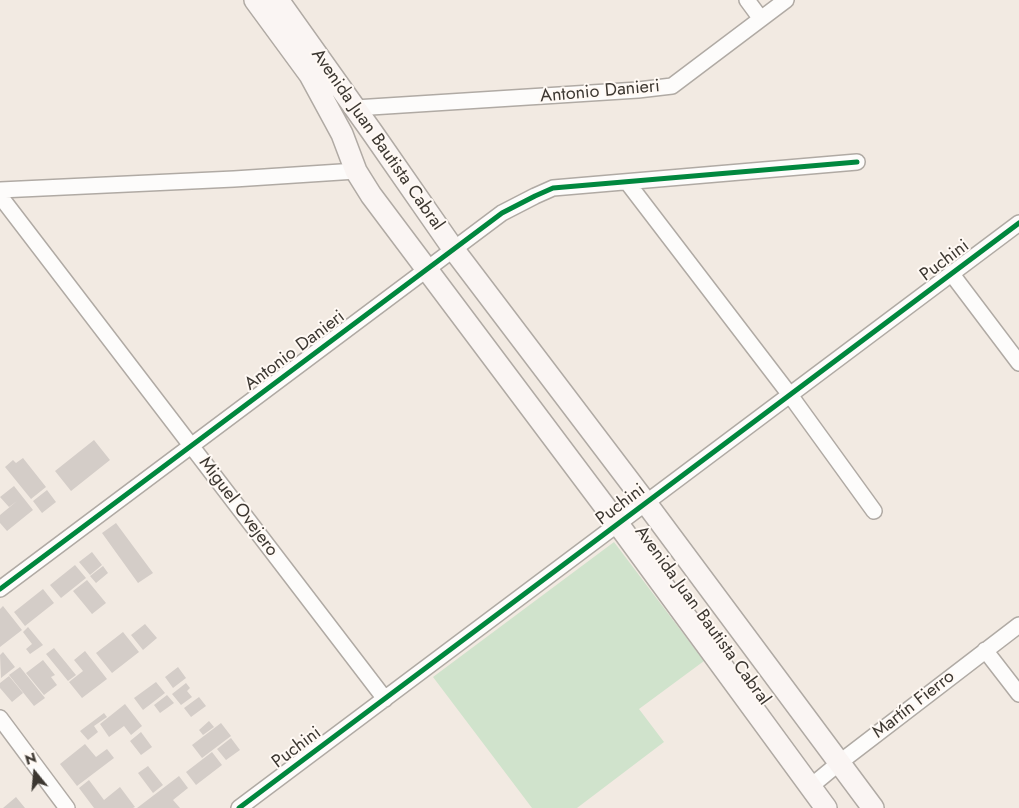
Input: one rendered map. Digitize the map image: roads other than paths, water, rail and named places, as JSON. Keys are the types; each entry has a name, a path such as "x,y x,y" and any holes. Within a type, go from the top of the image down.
{"main road":[{"name":"Avenida Juan Bautista Cabral","path":"255,0 310,75 342,134 356,171 371,195 618,524 826,808"},
{"name":"Avenida Juan Bautista Cabral","path":"278,0 454,250 646,503 873,808"}],"street":[{"path":"747,0 761,19"},
{"name":"Antonio Danieri","path":"355,108 638,90 672,86 786,0"},
{"name":"Antonio Danieri","path":"0,589 502,213 553,188 858,162"},
{"path":"0,190 356,171"},
{"path":"627,182 790,395 874,511"},
{"name":"Miguel Ovejero","path":"0,196 385,699"},
{"name":"Puchini","path":"239,808 1019,223"},
{"path":"951,273 1019,363"},
{"name":"Martín Fierro","path":"810,787 1019,625"},
{"path":"985,650 1019,694"},
{"path":"0,718 67,808"}]}
